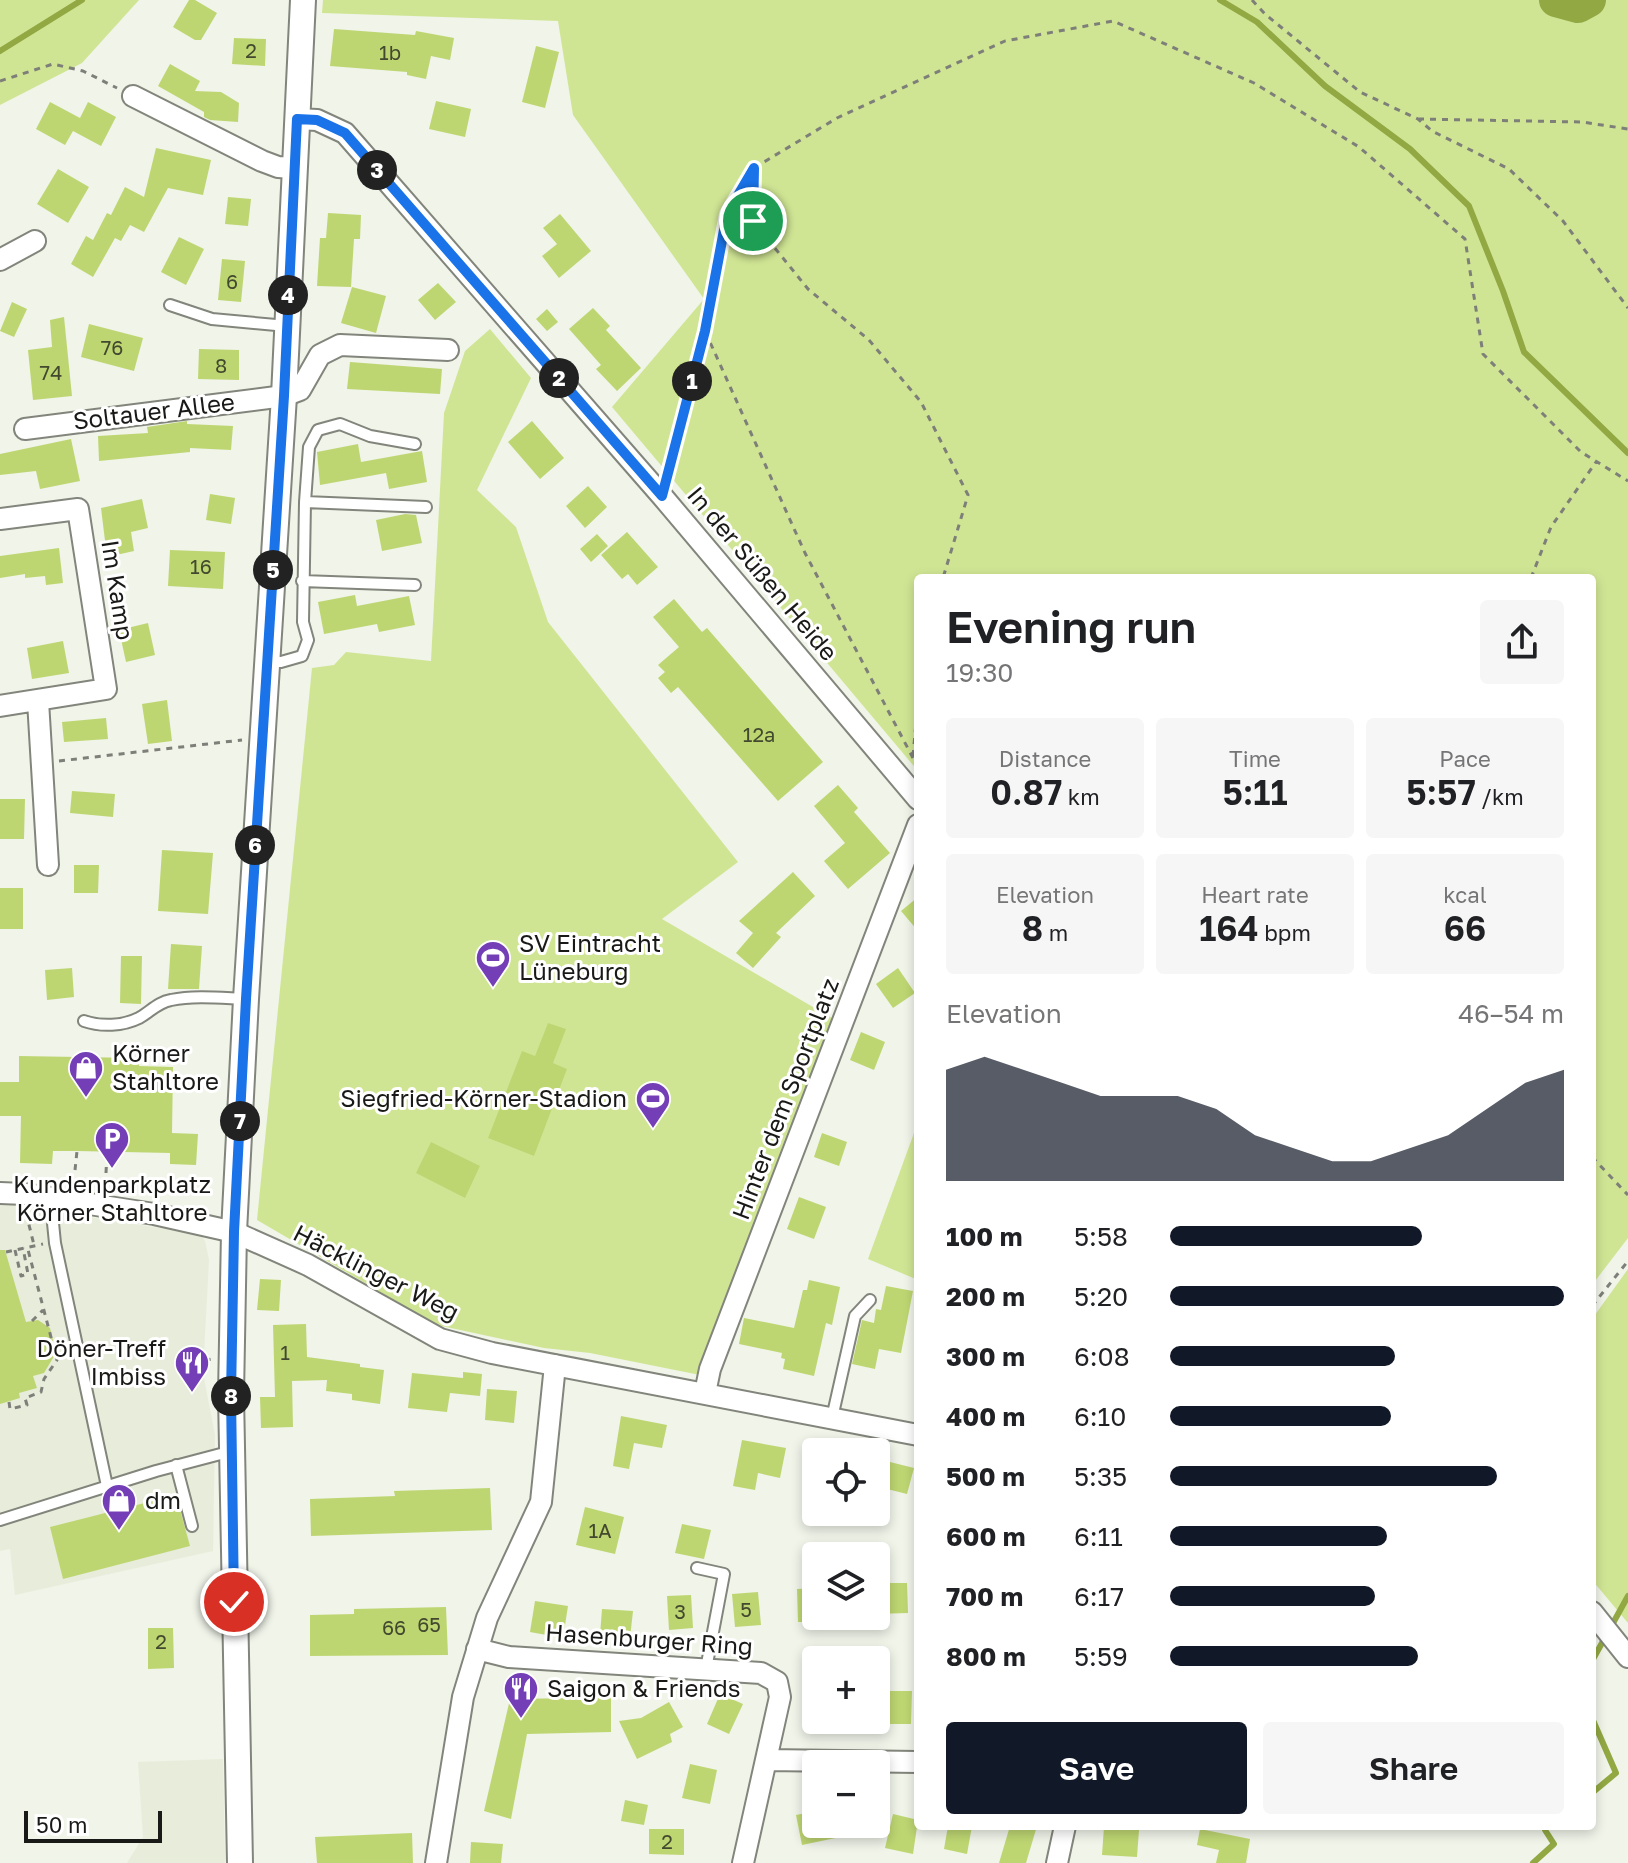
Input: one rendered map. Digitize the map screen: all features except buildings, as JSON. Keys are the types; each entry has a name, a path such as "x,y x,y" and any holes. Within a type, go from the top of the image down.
{"street":[{"path":"240,1863 232,1451 234,1232 284,396 303,5"},
{"path":"133,96 262,161 278,167 294,168"},
{"name":"In der Süßen Heide","path":"297,119 317,120 345,133 662,496 914,794"},
{"path":"0,260 35,241"},
{"path":"284,396 300,390 320,355 340,345 448,350"},
{"name":"Soltauer Allee","path":"25,429 284,396"},
{"name":"Im Kamp","path":"0,519 78,509 106,689 0,706"},
{"path":"38,701 48,865"},
{"name":"Hinter dem Sportplatz","path":"705,1393 710,1369 914,835"},
{"name":"Häcklinger Weg","path":"0,1193 25,1194 169,1217 234,1232 308,1265 440,1339 492,1353 914,1434"},
{"path":"436,1863 463,1697 487,1618 541,1502 555,1365"},
{"path":"1597,1618 1622,1649"},
{"name":"Hasenburger Ring","path":"477,1649 509,1657 761,1673 777,1682 780,1697 767,1760"},
{"path":"743,1863 767,1760 914,1762"},
{"path":"1057,1863 1064,1830"}],"lane":[{"path":"170,305 212,319 287,326"},
{"path":"267,662 302,656 308,640 303,622 302,581 305,502 309,447 318,430 340,424 370,436 415,444"},
{"path":"305,502 426,507"},
{"path":"302,581 415,585"},
{"path":"84,1021 122,1024 161,1003 182,998 246,999"},
{"path":"58,1199 53,1223 55,1243 107,1486"},
{"path":"832,1418 855,1316 870,1300"},
{"path":"0,1520 176,1465 232,1451"},
{"path":"176,1465 192,1526"},
{"path":"697,1568 724,1574 706,1669"}],"path":[{"path":"1252,0 1360,92 1418,119 1432,131 1509,169 1563,221 1628,308"},
{"path":"662,496 705,331 727,214 754,168 837,118 1005,41 1113,21 1254,83 1359,147 1465,239 1483,354 1581,452 1628,481"},
{"path":"0,81 53,64 83,71 133,96"},
{"path":"1418,119 1582,122 1628,129"},
{"path":"754,168 753,221 808,289 869,340 921,402 968,495 944,574"},
{"path":"705,331 805,553 913,758 914,746"},
{"path":"1533,574 1551,527 1596,462"},
{"path":"42,763 262,738"},
{"path":"75,1170 77,1151"},
{"path":"106,1173 107,1151"},
{"path":"1596,1161 1628,1195"},
{"path":"6,1252 34,1245 24,1206 25,1194"},
{"path":"15,1250 21,1276 28,1274 25,1247"},
{"path":"9,1402 10,1409 27,1405 25,1398 41,1392 44,1379 57,1360 25,1247"},
{"path":"1596,1301 1628,1261"},
{"path":"32,1321 44,1309"},
{"path":"181,1364 205,1360"}],"shaded area":[{"path":"0,1203 185,1232 202,1237 205,1241 209,1260 203,1373 215,1435 213,1551 15,1595 10,1549 0,1551"},
{"path":"223,1759 225,1863 127,1863 143,1837 138,1762"}],"green space":[{"path":"0,0 139,0 82,63 0,105"},
{"path":"323,0 1628,0 1628,1238 1596,1280 1596,574 914,574 914,766 612,407 704,299 573,115 558,21 322,13"},
{"name":"SV Eintracht Lüneburg","path":"490,329 531,378 477,490 516,527 548,622 738,862 662,919 837,1021 700,1375 590,1353 544,1348 437,1325 257,1220 312,668 334,665 346,652 431,661 444,413 465,351"},
{"path":"914,1133 914,1278 868,1259"},
{"path":"1628,1269 1628,1623 1596,1585 1596,1313"}],"waterway":[{"path":"0,51 82,0"},
{"path":"1220,0 1257,22 1325,86 1410,149 1469,206 1524,352 1628,453"},
{"path":"1556,0 1578,6 1589,0"},
{"path":"1596,1654 1628,1596"},
{"path":"1596,1727 1616,1773 1596,1790"},
{"path":"1533,1863 1554,1844 1545,1830"}],"place":[{"name":"SV Eintracht Lüneburg","path":"493,989"},
{"name":"Körner Stahltore","path":"86,1099"},
{"name":"Siegfried-Körner-Stadion","path":"653,1130"},
{"name":"Kundenparkplatz Körner Stahltore","path":"112,1170"},
{"name":"Döner-Treff Imbiss","path":"192,1394"},
{"name":"dm","path":"119,1532"},
{"name":"Saigon & Friends","path":"521,1720"}],"route":[{"path":"234,1602 231,1395 234,1232 284,396 297,119 317,120 345,133 662,496 705,331 727,214 754,168 753,221"}]}
